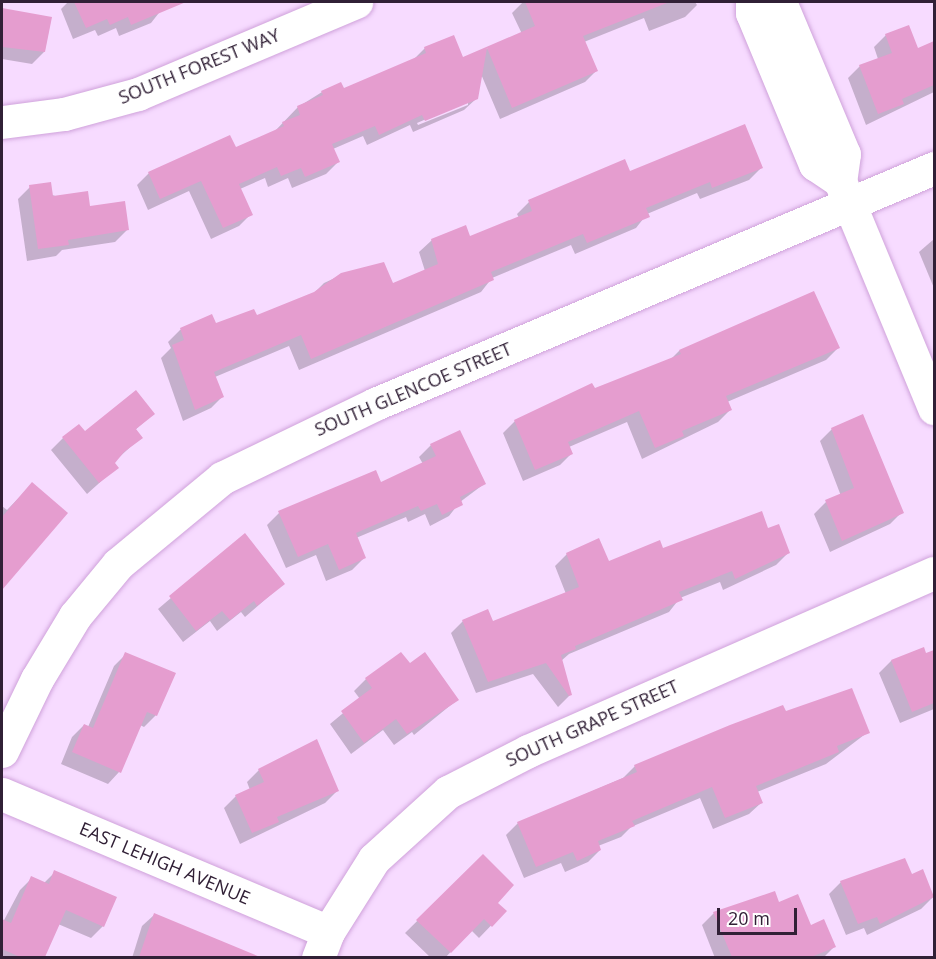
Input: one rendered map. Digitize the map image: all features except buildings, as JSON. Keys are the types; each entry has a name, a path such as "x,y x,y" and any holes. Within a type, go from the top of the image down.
{"street":[{"name":"SOUTH FOREST WAY","path":"2,122 64,114 138,94 356,2"},
{"path":"752,2 752,13 814,164 845,192"},
{"path":"780,2 844,154 845,192 934,408"},
{"name":"SOUTH GLENCOE STREET","path":"2,751 37,679 75,616 118,564 222,478 375,404 845,192 934,168"},
{"name":"SOUTH GRAPE STREET","path":"323,945 374,859 448,792 528,752 934,573"},
{"name":"EAST LEHIGH AVENUE","path":"2,794 323,945"}]}
